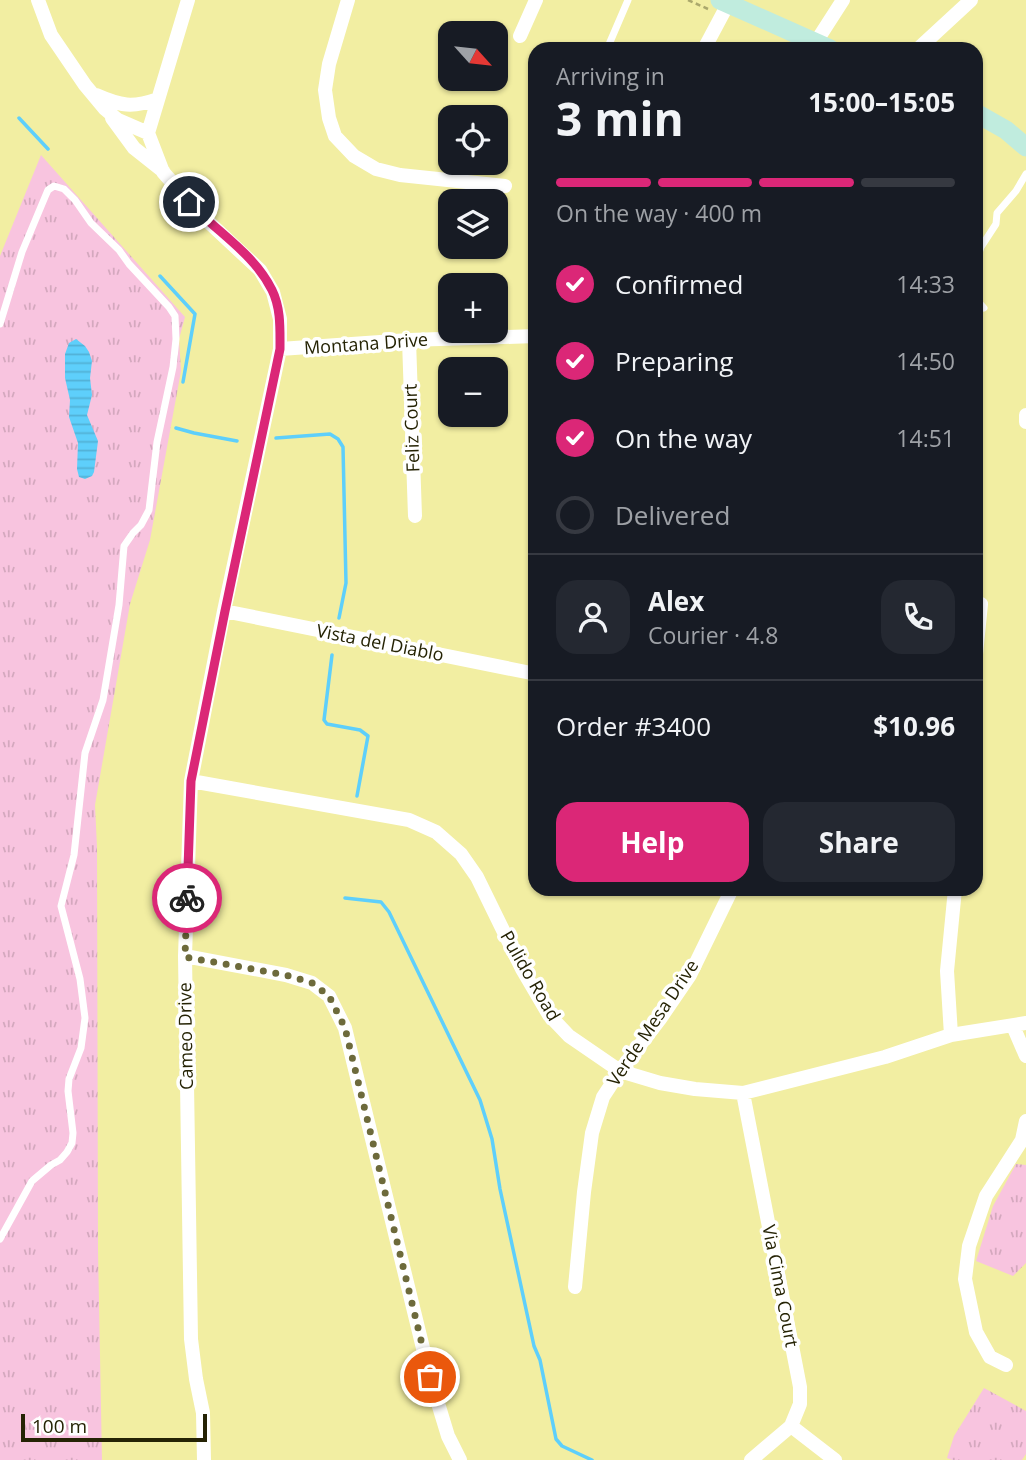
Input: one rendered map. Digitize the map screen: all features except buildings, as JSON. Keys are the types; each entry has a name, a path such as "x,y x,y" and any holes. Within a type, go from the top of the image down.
{"street":[{"path":"37,0 51,35 93,94 134,148 163,172"},
{"path":"105,109 118,120 148,133 188,0"},
{"path":"348,0 329,64 325,90 335,136 354,156 376,169 400,175 505,186"},
{"path":"520,36 536,0"},
{"path":"825,42 843,0"},
{"path":"926,42 971,0"},
{"path":"707,42 724,2 814,42"},
{"path":"93,94 128,105 141,106 158,99"},
{"path":"983,117 1006,130 1026,147"},
{"name":"Cameo Drive","path":"148,133 163,172 200,214 260,270 273,292 280,319 280,349 191,781 185,957 191,1339 204,1413 204,1460"},
{"name":"Montana Drive","path":"280,349 528,335"},
{"name":"Feliz Court","path":"409,340 415,516"},
{"path":"1026,415 1026,422"},
{"name":"Vista del Diablo","path":"225,611 528,672"},
{"name":"Pulido Road","path":"191,781 409,820 436,832 461,854 477,877 522,969 549,1015 569,1037 620,1070 660,1083 695,1090 743,1093 885,1056 951,1035 1020,1025"},
{"name":"Verde Mesa Drive","path":"575,1287 592,1133 603,1097 690,975 729,896"},
{"path":"951,1035 947,971 953,896"},
{"path":"185,957 286,975 312,983 329,996 341,1017 430,1377 448,1436 460,1460"},
{"path":"1020,1025 1026,1056"},
{"name":"Via Cima Court","path":"743,1093 800,1387 800,1404 791,1426"},
{"path":"1006,1365 990,1357 975,1332 965,1279 969,1246 982,1205 1022,1140 1026,1121"},
{"path":"751,1460 791,1426 835,1460"}],"lane":[{"path":"610,42 628,0"},
{"path":"983,244 996,224 997,213 1016,191 1026,174"},
{"path":"0,324 22,252 48,190 54,186 64,189 75,200 91,223 119,250 169,307 175,316 176,326 173,367 158,442 149,510 124,546 117,614 103,700 85,753 74,855 61,906 80,979 85,1018 81,1048 69,1079 72,1143 60,1160 32,1181 0,1239"}],"green space":[{"path":"41,155 185,317 179,339 181,371 150,540 130,604 95,805 102,1460 0,1460 0,256"},
{"path":"1016,1164 1026,1165 1026,1263 1013,1276 976,1261 993,1206"},
{"path":"984,1388 1026,1411 1026,1454 1022,1460 947,1458 954,1436"}],"water":[{"path":"76,339 85,346 92,361 92,395 87,415 98,441 94,472 85,479 79,477 77,469 78,443 69,417 70,400 65,378 65,354 69,343"}],"waterway":[{"path":"19,118 48,149"},
{"path":"160,276 195,314 183,382"},
{"path":"176,428 237,441"},
{"path":"276,438 330,434 338,439 343,447 346,583 339,618"},
{"path":"332,655 324,720 327,724 360,730 368,736 357,796"},
{"path":"345,898 381,902 389,912 480,1100 492,1139 500,1189 556,1439 562,1446 592,1460"}],"way so far":[{"path":"187,898 185,957 286,975 312,983 329,996 341,1017 430,1377"}],"route":[{"path":"187,898 191,781 280,349 280,319 273,292 260,270 189,202"}]}
